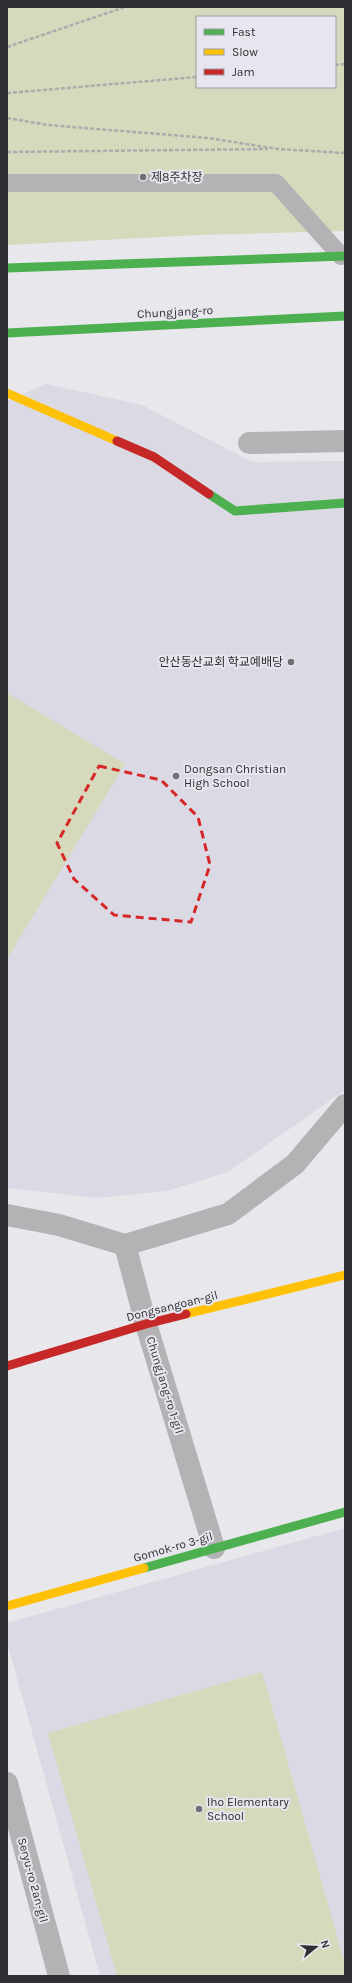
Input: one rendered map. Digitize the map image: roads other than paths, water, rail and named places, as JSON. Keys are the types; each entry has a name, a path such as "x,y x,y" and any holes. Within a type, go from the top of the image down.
{"street":[{"path":"7,268 343,256"},
{"name":"Chungjang-ro","path":"7,333 345,316"},
{"path":"7,393 154,457 235,511 345,503"},
{"path":"249,443 345,441"},
{"path":"7,1215 59,1225 125,1245 228,1214 295,1164 345,1104"},
{"name":"Chungjang-ro 1-gil","path":"125,1245 146,1324 214,1548"},
{"name":"Dongsangoan-gil","path":"7,1366 146,1324 345,1275"},
{"name":"Gomok-ro 3-gil","path":"7,1606 345,1512"},
{"name":"Seryu-ro 2an-gil","path":"7,1783 59,1976"}],"lane":[{"path":"7,183 276,184 343,256"}],"place":[{"name":"제8주차장","path":"143,177"},
{"name":"안산동산교회 학교예배당","path":"291,662"},
{"name":"Dongsan Christian High School","path":"176,776"},
{"name":"Iho Elementary School","path":"199,1809"}]}
